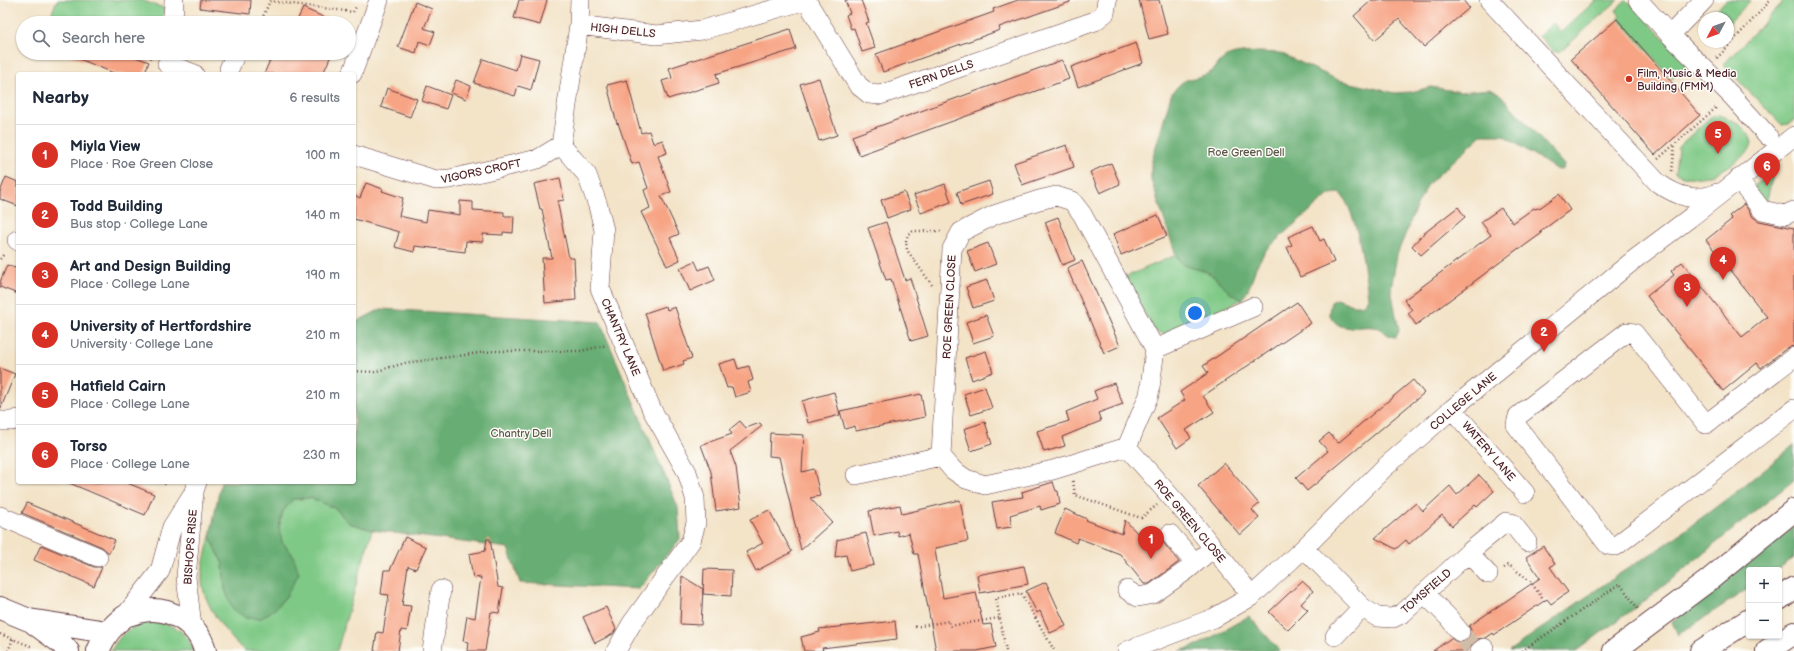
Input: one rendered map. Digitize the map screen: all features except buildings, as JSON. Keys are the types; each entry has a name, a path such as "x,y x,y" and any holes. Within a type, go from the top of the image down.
{"main road":[{"path":"1614,651 1709,580 1794,510"},
{"path":"1782,597 1794,588"},
{"path":"0,608 29,620 103,641 125,616 148,609 172,613 203,642"},
{"path":"29,620 60,642 68,651"},
{"path":"1700,651 1746,622"},
{"path":"1767,651 1794,633"}],"street":[{"path":"174,0 175,16"},
{"path":"353,72 379,0"},
{"path":"561,146 579,25 580,0"},
{"name":"HIGH DELLS","path":"579,25 656,35 702,30 806,0"},
{"name":"FERN DELLS","path":"806,0 858,85 869,94 880,95 1095,21 1105,13 1107,0"},
{"path":"1489,0 1658,183 1682,196 1694,199 1708,197 1732,184 1762,210 1786,215 1794,211"},
{"path":"1638,0 1670,35 1731,95 1768,136"},
{"path":"1670,35 1704,0"},
{"path":"167,64 189,72"},
{"name":"COLLEGE LANE","path":"1127,651 1214,618 1252,596 1304,548 1384,468 1452,409 1635,258 1691,217 1794,136"},
{"name":"VIGORS CROFT","path":"356,156 436,180 450,179 538,158 561,146"},
{"name":"CHANTRY LANE","path":"561,146 588,175 604,230 600,288 652,410 687,472 695,498 696,523 691,541 632,623 616,651"},
{"path":"856,475 941,456 953,470 966,480 985,485 1053,470 1127,446 1149,395 1155,348 1082,214 1072,202 1056,196 994,215 961,232"},
{"name":"ROE GREEN CLOSE","path":"941,456 952,249 961,232"},
{"path":"1155,348 1253,308"},
{"path":"1794,357 1706,424 1634,332 1627,332 1518,416 1516,425 1608,545 1616,546 1794,409"},
{"name":"WATERY LANE","path":"1452,409 1525,492"},
{"path":"0,421 16,419"},
{"name":"ROE GREEN CLOSE","path":"1127,446 1252,596"},
{"name":"BISHOPS RISE","path":"125,616 160,571 172,528 196,486"},
{"name":"BISHOPS RISE","path":"196,486 186,577 203,642"},
{"path":"4,517 98,557"},
{"name":"TOMSFIELD","path":"1304,548 1362,607 1377,617 1393,618 1403,613 1468,553 1506,522 1512,523 1527,542"},
{"path":"1170,534 1195,564"},
{"path":"1127,590 1138,597 1153,594 1195,564 1213,548"},
{"path":"1468,553 1488,574"},
{"path":"432,651 441,590"},
{"path":"1424,593 1448,617 1460,632"},
{"path":"1335,636 1362,607"}],"path":[{"path":"293,4 294,0"},
{"path":"1706,70 1771,0"},
{"path":"263,16 270,1 353,12 357,6"},
{"path":"1645,170 1731,95"},
{"path":"1672,175 1675,144"},
{"path":"948,307 906,250 906,241 908,234 913,231 961,232"},
{"path":"356,371 374,372 405,363 494,351 581,351 609,344"},
{"path":"1071,464 1076,494 1141,518 1169,495"},
{"path":"1488,574 1496,574 1509,565 1530,581 1545,602"},
{"path":"1522,651 1620,584 1638,609"},
{"path":"1006,651 996,598 1021,593 1054,650"},
{"path":"915,627 949,621 950,626 999,618"},
{"path":"0,634 37,649"},
{"path":"8,651 13,639"}],"green space":[{"path":"57,0 141,0 164,8 163,16 51,15"},
{"path":"1596,0 1618,0 1560,52 1554,52 1539,36 1553,23 1561,32"},
{"path":"1627,0 1689,64 1672,79 1618,18 1620,16 1616,10"},
{"path":"1726,0 1751,0 1734,18 1734,12 1715,12"},
{"path":"1785,0 1794,0 1794,120 1789,124 1782,125 1723,65"},
{"name":"Roe Green Dell","path":"1239,53 1280,53 1338,80 1395,93 1411,92 1431,87 1461,92 1489,89 1499,93 1564,165 1563,169 1559,170 1554,168 1503,135 1482,135 1428,184 1414,212 1397,255 1391,289 1399,331 1396,337 1390,336 1374,327 1352,328 1342,326 1337,324 1330,316 1329,309 1331,302 1337,299 1353,305 1363,305 1368,298 1363,258 1356,228 1352,214 1340,193 1330,194 1266,250 1256,267 1251,283 1243,299 1237,297 1229,292 1214,276 1180,262 1176,255 1151,180 1151,164 1171,95 1176,88 1184,81 1211,72 1226,57"},
{"path":"1718,115 1734,121 1744,128 1752,143 1749,150 1725,169 1709,175 1692,177 1675,173 1678,147 1710,117"},
{"path":"1773,173 1766,204 1755,189 1755,185"},
{"path":"1176,255 1183,264 1208,273 1233,295 1243,299 1169,335 1154,331 1125,277"},
{"name":"Chantry Dell","path":"381,309 600,322 678,507 680,539 639,589 520,583 508,548 372,530 349,523 336,509 312,498 293,499 283,511 279,527 282,542 293,555 299,573 287,595 276,608 262,618 246,618 233,609 225,590 223,564 210,536 221,484 356,484 356,322"},
{"path":"1794,445 1794,480 1646,600 1576,651 1509,651 1619,574 1665,545 1736,492"},
{"path":"312,498 336,509 349,523 372,530 337,651 245,651 224,629 212,610 204,591 202,571 210,536 223,564 225,590 246,618 261,618 276,608 287,595 293,555 282,542 279,527 283,511 293,499"},
{"path":"1794,526 1794,558 1780,567 1746,567 1746,590 1678,635 1672,622"},
{"path":"1249,616 1280,651 1180,651 1200,644"},
{"path":"144,622 167,624 174,627 186,636 194,651 111,651 117,641 124,634 133,627"}],"tunnel":[{"path":"1460,632 1472,648"}],"place":[{"name":"Film, Music & Media Building (FMM)","path":"1629,79"},
{"name":"Hatfield Cairn","path":"1718,154"},
{"name":"Torso","path":"1767,186"},
{"name":"University of Hertfordshire","path":"1723,280"},
{"name":"Art and Design Building","path":"1687,307"},
{"name":"Todd Building","path":"1544,352"},
{"name":"Miyla View","path":"1151,559"}]}
